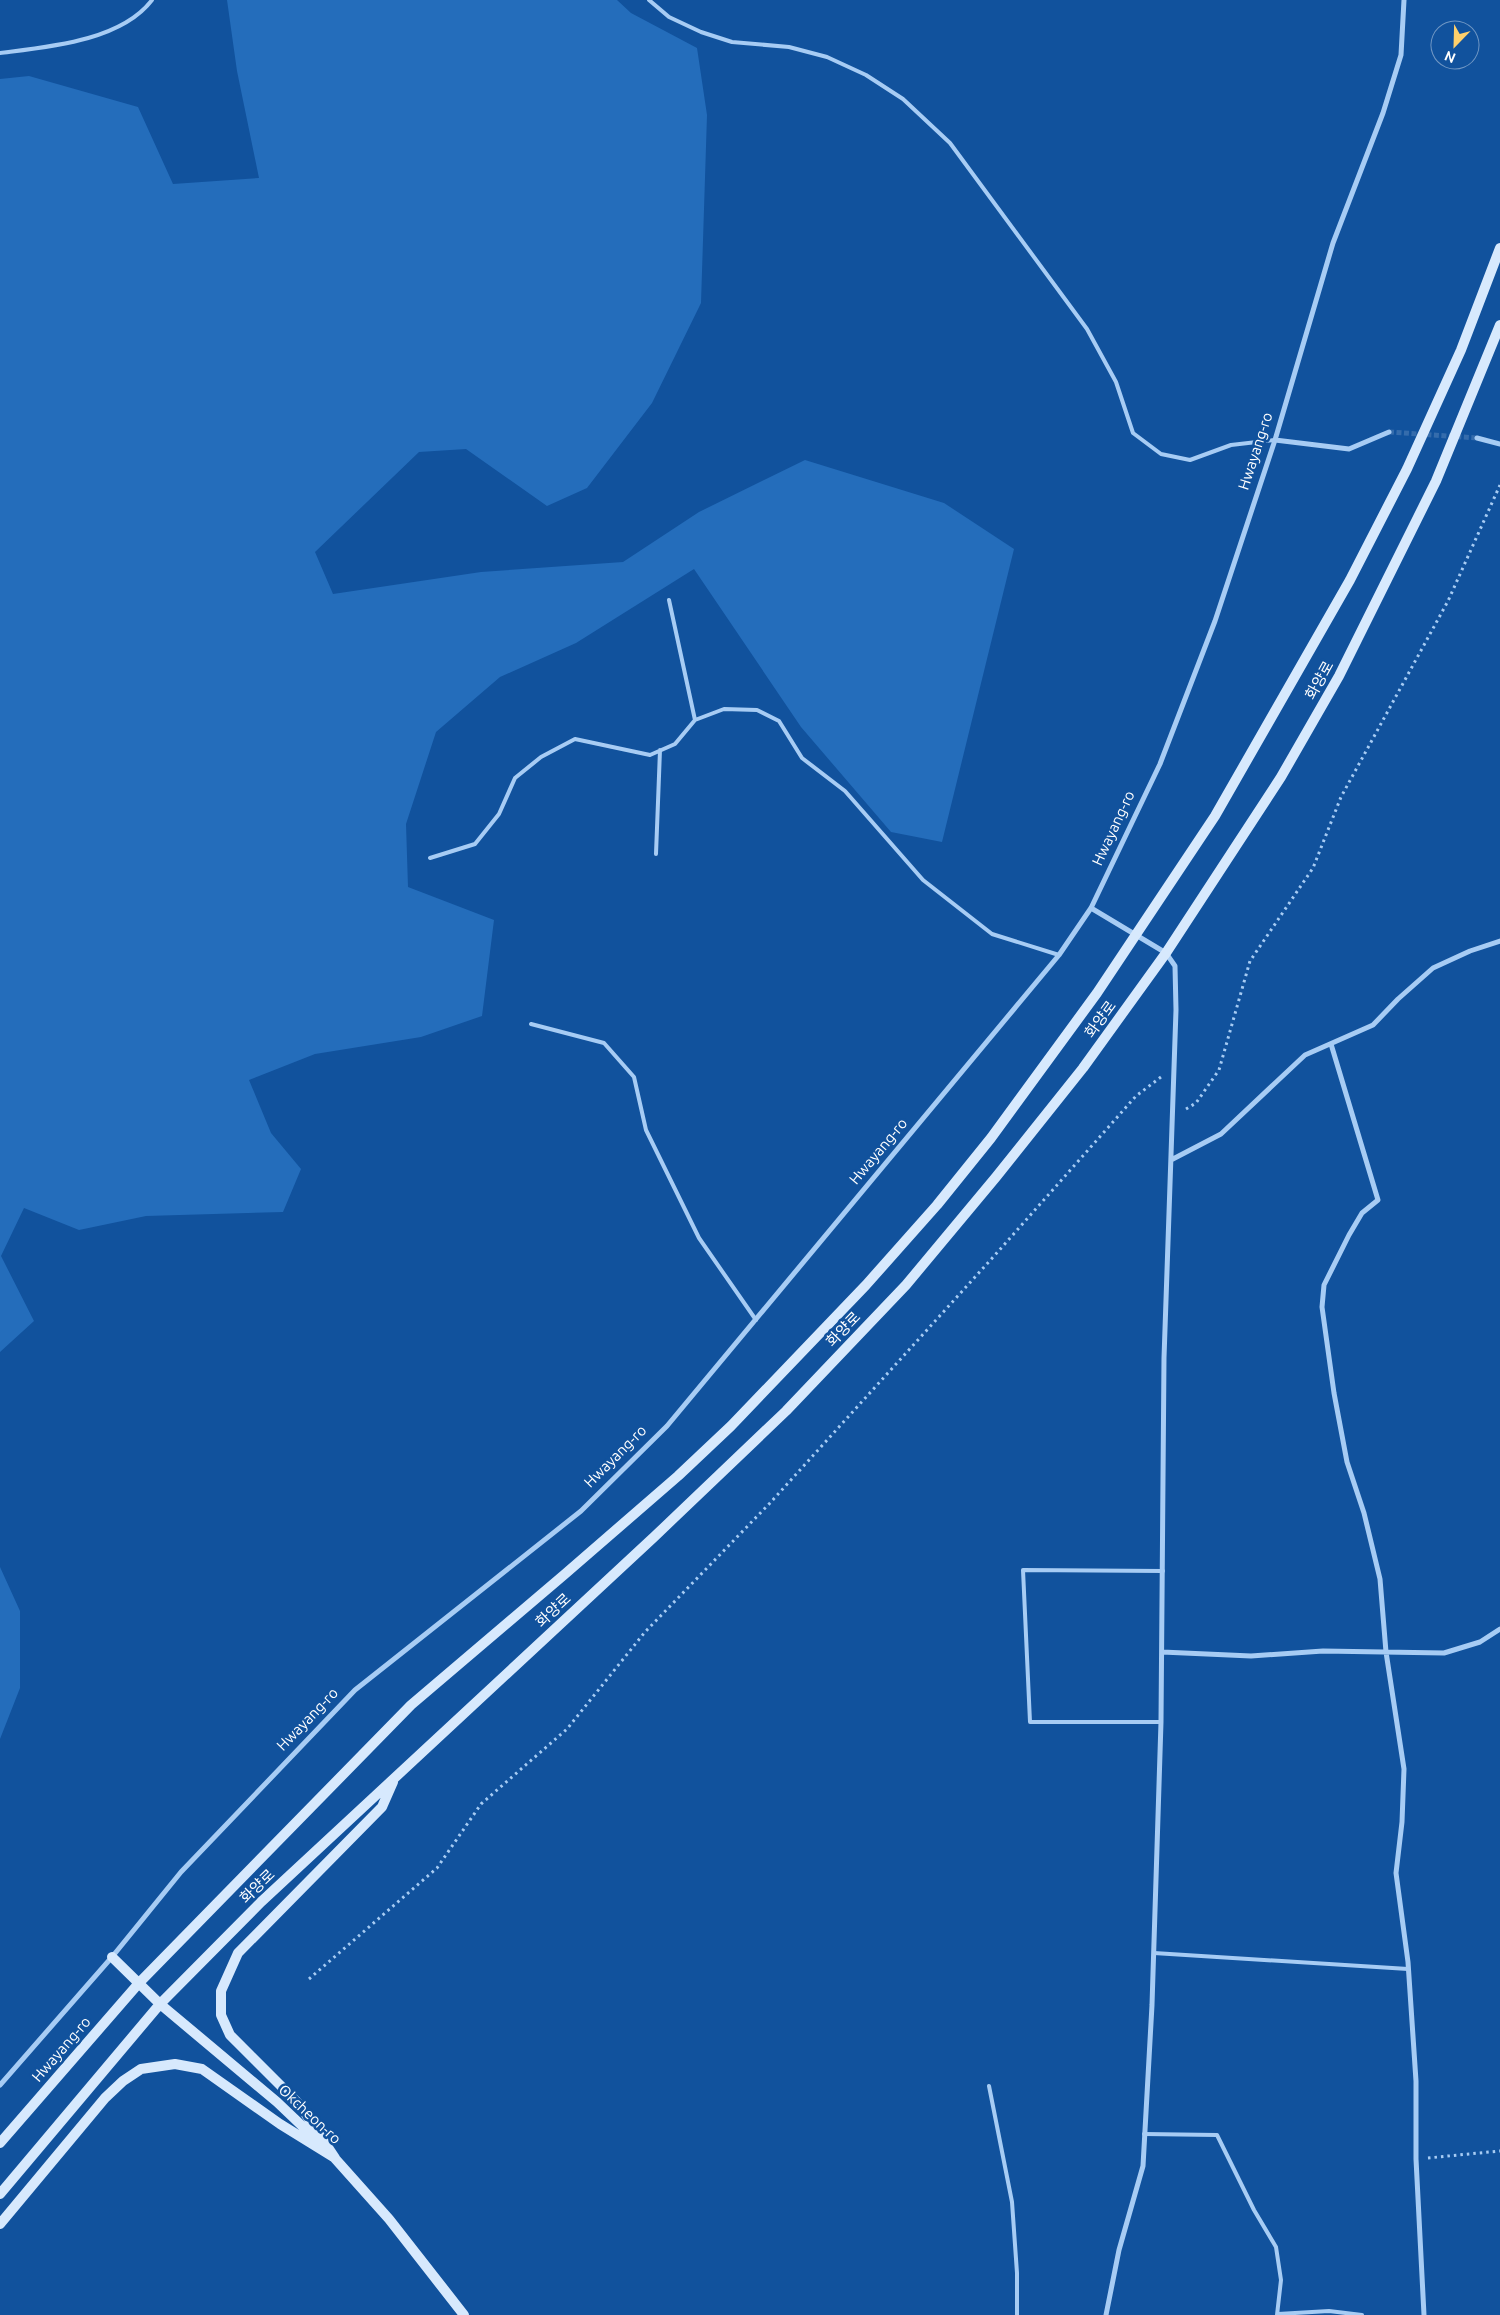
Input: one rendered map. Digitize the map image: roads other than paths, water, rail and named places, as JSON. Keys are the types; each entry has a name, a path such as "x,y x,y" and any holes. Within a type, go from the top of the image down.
{"main road":[{"name":"Hwayang-ro","path":"0,2143 138,1984 411,1705 678,1476 731,1426 859,1292 937,1205 991,1138 1071,1030 1215,816 1350,580 1406,469 1461,350 1500,248"},
{"name":"화양로","path":"0,2194 160,2004 261,1902 786,1411 906,1285 1083,1068 1166,952 1281,777 1339,676 1436,481 1500,325"},
{"path":"335,2158 299,2104 230,2035 222,2015 221,1991 238,1953 382,1807 395,1777"},
{"name":"Okcheon-ro","path":"112,1957 160,2004 277,2102 335,2158 389,2219 464,2315"},
{"path":"0,2224 105,2098 123,2081 141,2069 175,2064 202,2069 280,2124 335,2158"}],"street":[{"name":"Hwayang-ro","path":"0,2085 112,1957 181,1872 355,1690 581,1511 667,1426 1059,955 1091,908 1163,755 1215,621 1275,440 1333,243 1382,113 1401,55 1404,0"},
{"path":"1275,440 1349,449 1389,432"},
{"path":"1478,438 1500,444"},
{"path":"1091,908 1166,952 1175,966 1174,1068 1164,1358 1162,1722 1154,1953 1143,2166 1119,2250 1106,2315"},
{"path":"1171,1160 1221,1134 1305,1055 1373,1025 1398,999 1433,968 1470,951 1500,941"},
{"path":"1331,1044 1378,1200 1362,1213 1349,1235 1324,1285 1322,1307 1334,1393 1347,1462 1364,1513 1380,1579 1386,1652 1404,1769 1402,1822 1396,1874 1408,1969 1416,2081 1416,2159 1424,2315"},
{"path":"1162,1652 1251,1656 1323,1650 1444,1653 1480,1642 1500,1629"}],"lane":[{"path":"0,53 57,46 113,30 146,8 152,0"},
{"path":"649,0 669,17 701,32 732,42 789,47 827,57 866,75 903,99 950,143 1087,329 1116,382 1134,433 1161,454 1190,460 1231,445 1275,440"},
{"path":"669,600 695,720"},
{"path":"430,858 475,844 499,814 515,778 541,757 575,739 650,755 675,744 695,720 724,709 757,710 779,721 802,758 845,791 923,880 992,934 1059,955"},
{"path":"656,854 660,750"},
{"path":"531,1024 604,1043 634,1077 646,1130 699,1238 756,1320"},
{"path":"1162,1722 1030,1722 1022,1570 1163,1571"},
{"path":"1154,1953 1408,1969"},
{"path":"989,2086 1012,2202 1018,2273 1017,2315"},
{"path":"1144,2134 1218,2135 1238,2180 1276,2247 1281,2280 1278,2315 1329,2312 1362,2315"}],"tunnel":[{"path":"1389,432 1477,438"}]}
